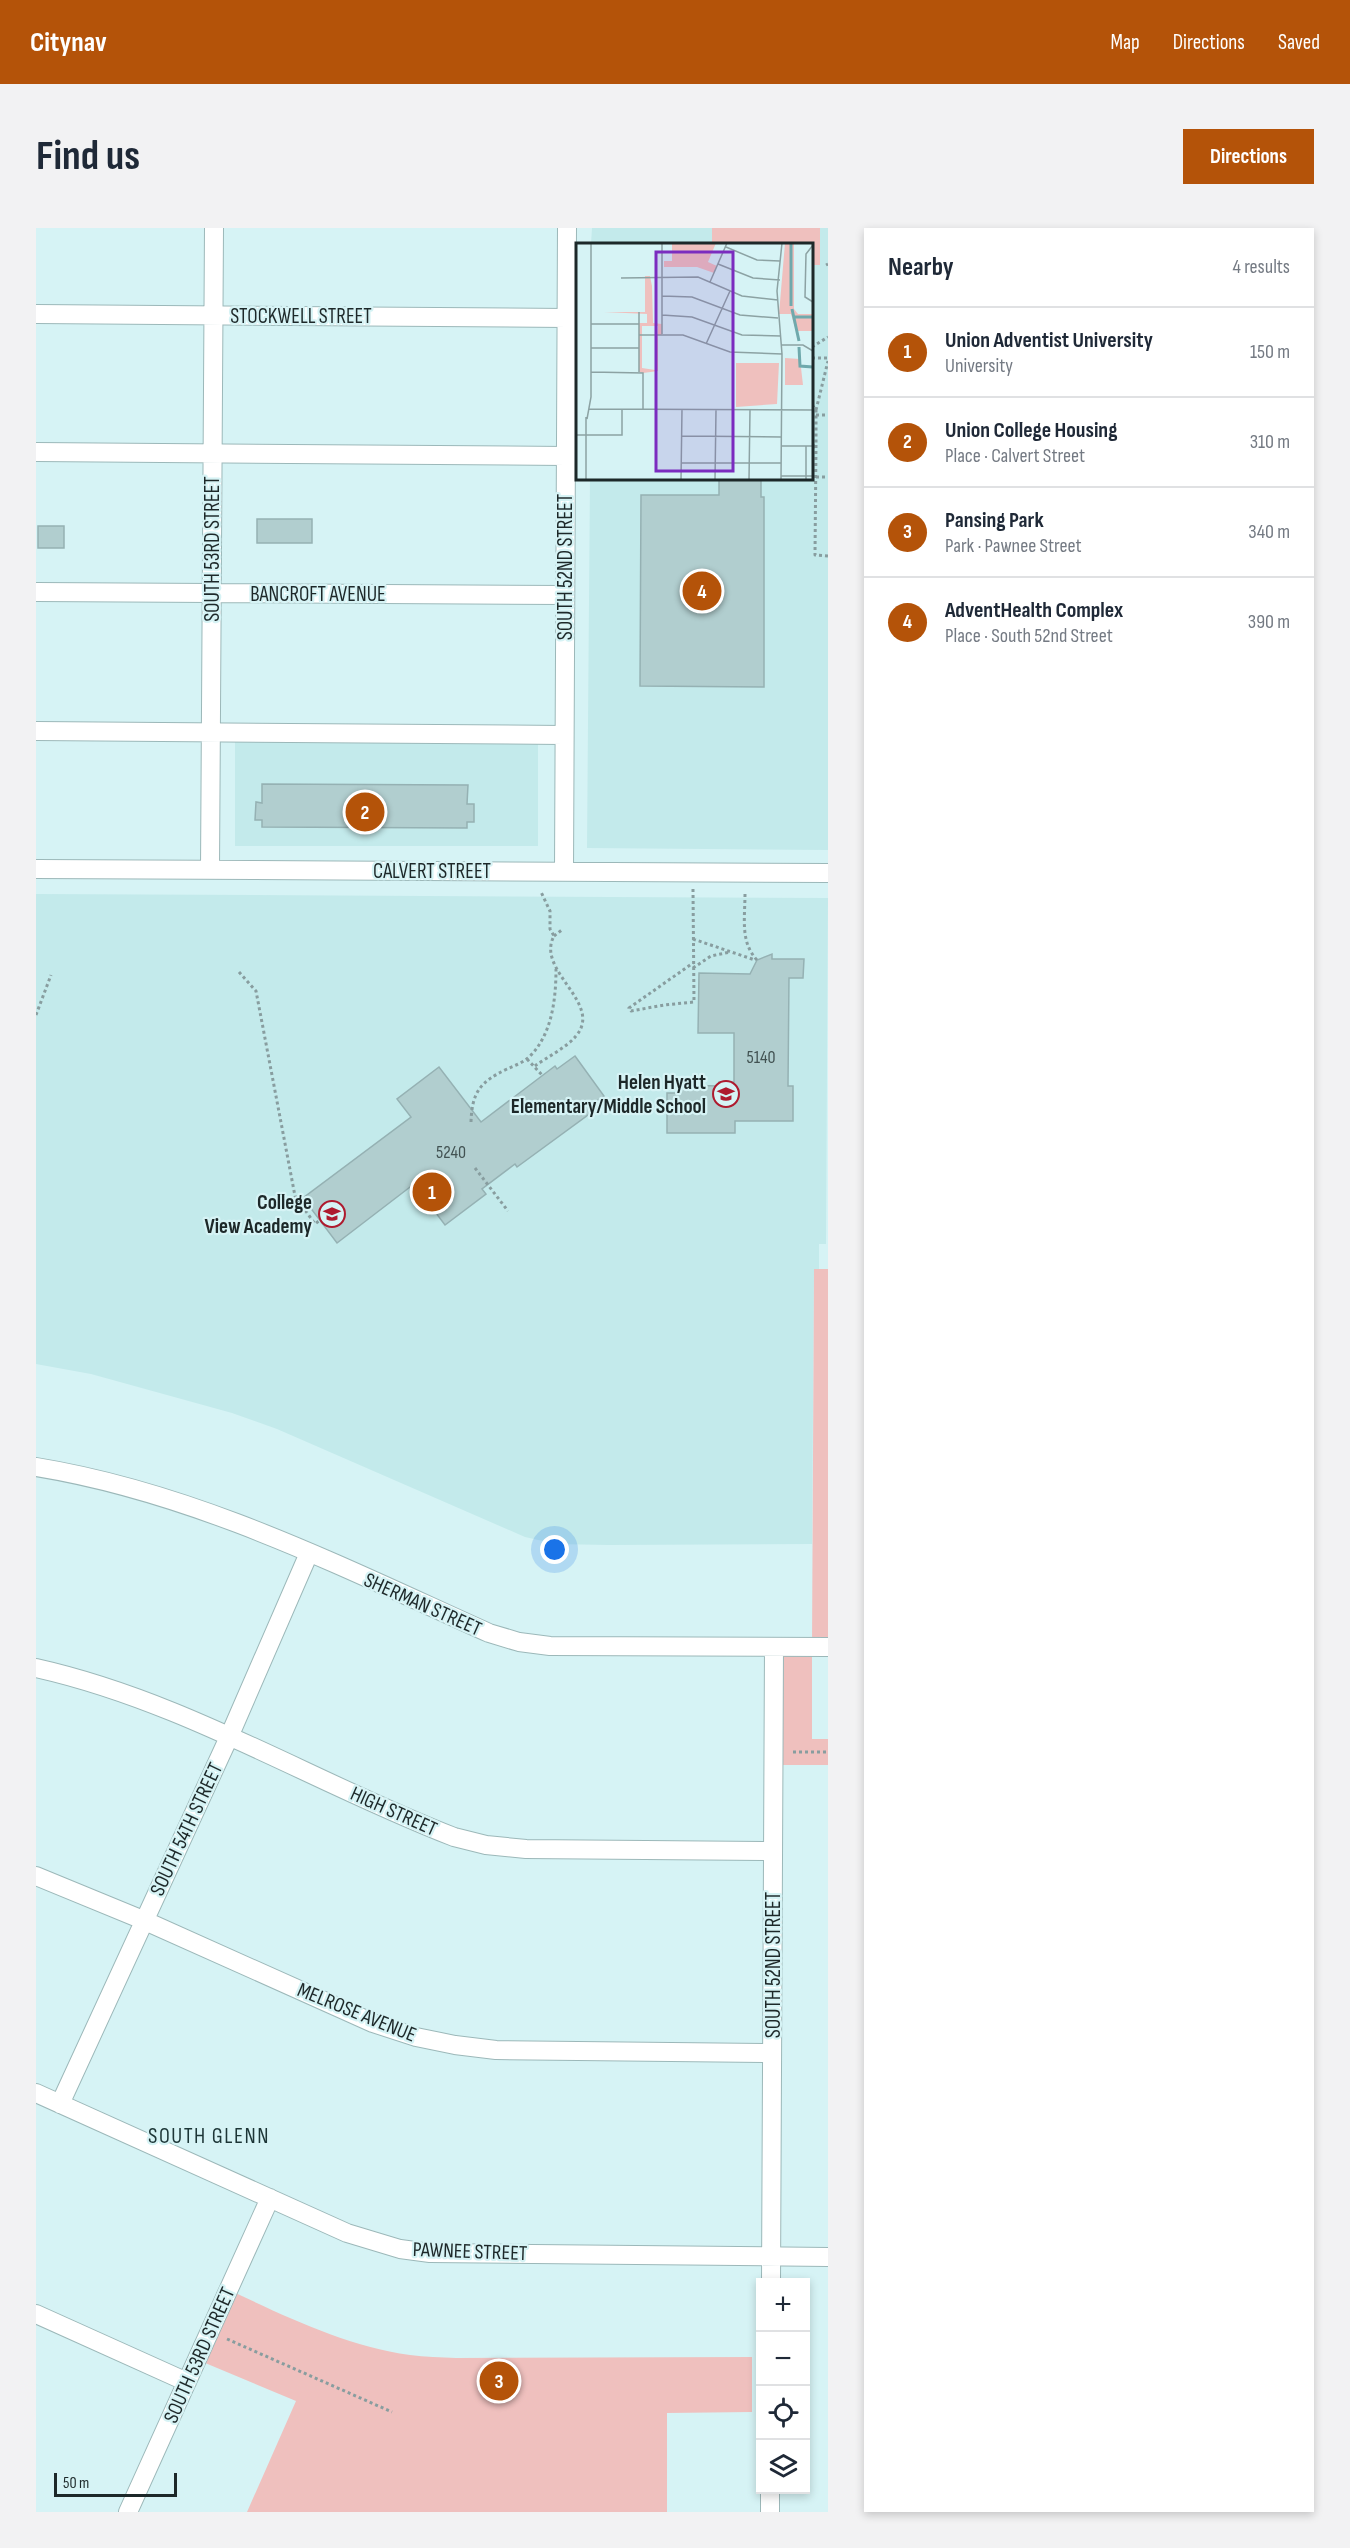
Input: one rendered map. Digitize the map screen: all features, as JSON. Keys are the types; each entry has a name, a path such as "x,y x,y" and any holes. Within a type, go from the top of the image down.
{"street":[{"name":"SOUTH 53RD STREET","path":"210,870 214,228"},
{"name":"SOUTH 52ND STREET","path":"564,871 567,228"},
{"name":"STOCKWELL STREET","path":"36,314 567,318"},
{"path":"36,452 566,456"},
{"name":"BANCROFT AVENUE","path":"36,592 565,595"},
{"path":"36,731 564,735"},
{"name":"CALVERT STREET","path":"36,869 828,873"},
{"name":"SHERMAN STREET","path":"36,1467 122,1485 182,1502 240,1523 489,1633 519,1641 550,1646 828,1647"},
{"name":"SOUTH 54TH STREET","path":"60,2104 229,1737 309,1553"},
{"name":"SOUTH 52ND STREET","path":"771,2278 774,1647"},
{"name":"HIGH STREET","path":"36,1668 110,1689 164,1708 426,1827 453,1837 486,1845 526,1849 773,1851"},
{"name":"MELROSE AVENUE","path":"36,1876 143,1920 373,2023 416,2037 496,2050 772,2053"},
{"name":"PAWNEE STREET","path":"36,2093 371,2241 430,2253 828,2257"},
{"name":"SOUTH 53RD STREET","path":"129,2512 270,2198"},
{"path":"36,2314 187,2382"},
{"path":"770,2494 770,2512"}],"path":[{"path":"813,346 828,337"},
{"path":"813,358 828,359 814,429 816,445 815,555 828,556"},
{"path":"813,406 816,410"},
{"path":"816,415 828,415"},
{"path":"813,448 816,445"},
{"path":"816,477 828,477"},
{"path":"693,872 694,1002 631,1011 629,1008 693,963"},
{"path":"541,892 550,911 551,933 554,936"},
{"path":"693,939 757,960 748,951 745,942 746,894"},
{"path":"535,1066 577,1036 581,1025 580,1004 556,967 549,951 554,936 563,929"},
{"path":"693,968 711,956 732,952"},
{"path":"471,1122 473,1098 483,1084 527,1059 547,1029 556,989 556,967"},
{"path":"239,972 256,992 295,1196 315,1224 320,1221"},
{"path":"36,1015 51,975"},
{"path":"527,1059 542,1075"},
{"path":"475,1168 508,1211"},
{"path":"793,1752 828,1752"},
{"path":"227,2339 392,2412"}],"shaded area":[{"path":"592,228 828,228 828,850 587,848 590,480 813,480 813,243 591,243"},
{"path":"712,228 820,228 820,265 813,265 813,243 712,243"},
{"path":"235,739 538,742 538,846 235,846"},
{"name":"College View Academy","path":"36,894 828,898 826,1244 819,1244 819,1269 814,1269 812,1544 556,1544 525,1537 277,1429 232,1413 91,1374 36,1364"},
{"path":"814,1269 828,1269 828,1647 812,1647"},
{"path":"774,1647 812,1647 812,1739 828,1739 828,1765 773,1765"},
{"path":"229,2290 340,2338 410,2355 456,2358 752,2357 752,2412 667,2413 667,2512 247,2512 296,2401 198,2360"}],"building":[{"path":"719,480 761,480 761,497 764,497 764,687 640,686 641,495 719,495"},
{"path":"257,519 312,519 312,543 257,543"},
{"path":"38,526 64,526 64,548 38,548"},
{"path":"262,784 468,785 467,804 474,804 474,822 467,822 467,828 262,827 262,820 255,820 256,802 262,803"},
{"name":"Helen Hyatt Elementary/Middle School","path":"772,954 772,959 804,959 803,978 789,978 788,1086 793,1086 793,1121 735,1121 735,1133 667,1133 667,1093 681,1093 681,1085 719,1086 719,1082 734,1082 734,1033 698,1033 699,973 750,974 757,960"},
{"name":"College View Academy","path":"575,1056 604,1096 588,1107 592,1112 517,1167 515,1164 482,1189 486,1194 445,1225 414,1184 337,1243 303,1198 411,1117 397,1099 439,1067 481,1122 555,1066 557,1069"}],"place":[{"name":"AdventHealth Complex","path":"702,591"},
{"name":"Union College Housing","path":"365,812"},
{"name":"Helen Hyatt Elementary/Middle School","path":"726,1094"},
{"name":"Union Adventist University","path":"432,1192"},
{"name":"College View Academy","path":"332,1214"},
{"name":"Pansing Park","path":"499,2381"}],"district":[{"name":"SOUTH GLENN","path":"209,2135"}]}
